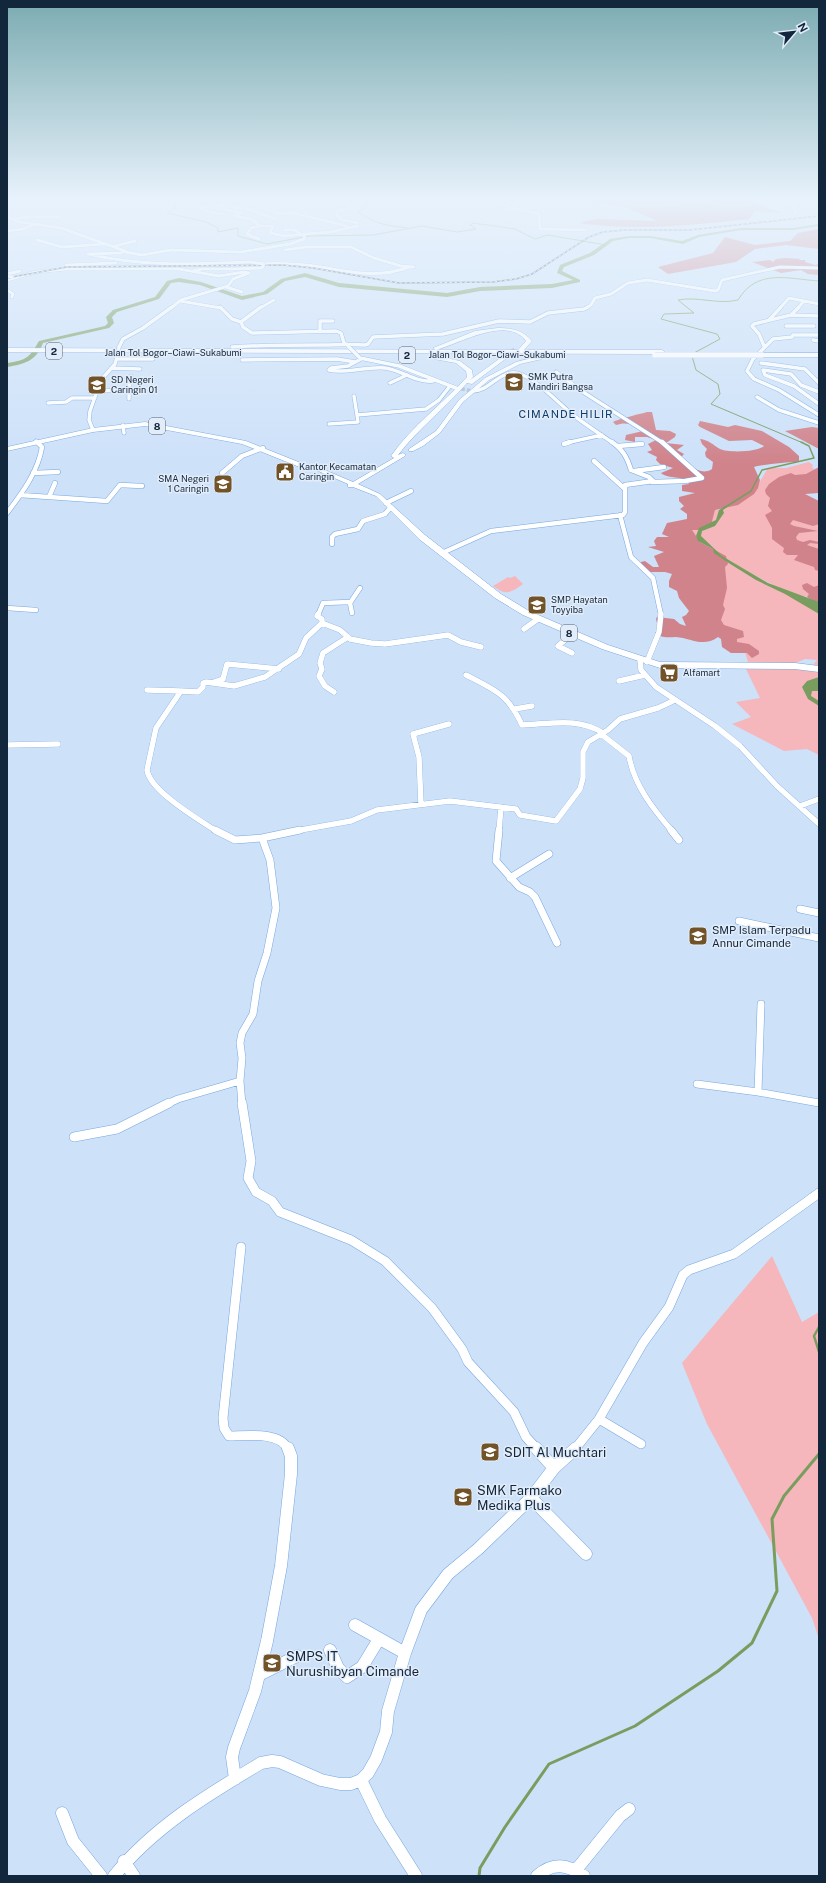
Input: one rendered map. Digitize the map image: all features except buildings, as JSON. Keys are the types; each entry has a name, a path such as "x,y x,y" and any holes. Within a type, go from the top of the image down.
{"highway":[{"path":"344,353 434,348 452,344 476,332 495,329 515,331 528,338 528,345 518,350 522,345 522,339 507,333 490,331 474,336 475,343 494,349 543,352"},
{"name":"Jalan Tol Bogor–Ciawi–Sukabumi","path":"7,351 608,356 819,354"},
{"name":"Jalan Tol Bogor–Ciawi–Sukabumi","path":"344,353 662,352 764,354"},
{"path":"344,353 445,359 461,364 470,372 467,381 406,440 394,456"},
{"path":"353,482 426,442 437,433 460,402 469,393 512,364 534,358 608,356"},
{"path":"353,482 394,456 424,430 470,383 508,357 474,384 431,431 411,450"},
{"name":"8","path":"7,449 36,441 123,425 158,426 230,439 263,448 302,465 353,482 378,494 386,504 422,538 498,596 538,619 572,634 643,661 666,665 817,666"},
{"name":"8","path":"302,465 318,469 336,477 353,482 386,504"}],"street":[{"path":"93,430 88,416 96,398 101,380 117,358 118,346 123,339 143,328 179,301 222,288"},
{"path":"228,288 242,292"},
{"path":"232,347 274,344 323,345 344,343 365,345 368,344 371,338 374,337 437,334 461,331 499,321 530,322 548,313 584,309 591,305 595,298 611,294 620,288"},
{"path":"696,288 715,291 719,288"},
{"path":"7,290 13,294 12,297"},
{"path":"195,295 201,300"},
{"path":"769,320 789,298 819,304"},
{"path":"241,322 266,303 274,300"},
{"path":"179,301 220,306 232,319 241,322 244,328 253,334 320,331 340,332 344,343 361,359 398,366 433,381 456,388"},
{"path":"791,315 804,301"},
{"path":"808,315 819,304"},
{"path":"764,346 759,334 752,325 791,315 819,316"},
{"path":"320,331 320,321 333,321"},
{"path":"793,335 786,326 814,326"},
{"path":"789,330 817,330"},
{"path":"819,335 793,335 792,337 773,339 764,346 753,359 747,369 747,374 754,379 777,389 805,408 819,415"},
{"path":"117,358 153,359"},
{"path":"242,360 337,359 355,362"},
{"path":"361,359 348,366 331,368 329,370 379,368 395,370 425,382 433,381"},
{"path":"761,363 805,369 819,383"},
{"path":"111,368 140,369"},
{"path":"819,392 807,388 797,382 791,374 763,370 765,375 802,390 817,400 819,404"},
{"path":"442,553 494,531 620,515 626,512 625,485 628,484 682,482 702,478 658,439 583,392 556,372"},
{"path":"473,391 480,391 501,377 519,373 539,386 568,411 618,446 626,455 629,469 649,477 653,480 652,482"},
{"path":"129,400 131,376"},
{"path":"390,383 407,376"},
{"path":"778,380 797,382"},
{"path":"131,381 141,381"},
{"path":"357,415 426,409 439,400 450,386"},
{"path":"98,391 129,390"},
{"path":"329,424 358,422 356,400 354,396"},
{"path":"757,397 779,410 819,423"},
{"path":"48,403 66,402 72,398 96,398"},
{"path":"123,425 124,433"},
{"path":"564,444 602,436"},
{"path":"7,513 20,495 32,473 42,449 36,441"},
{"path":"618,446 642,444"},
{"path":"222,472 242,456 263,448"},
{"path":"594,461 625,489"},
{"path":"632,471 664,467"},
{"path":"32,473 58,472"},
{"path":"49,497 55,482"},
{"path":"20,495 108,501 120,486 142,486"},
{"path":"332,544 334,535 358,529 363,521 386,514 386,504 411,491"},
{"path":"620,515 631,557 653,578 662,611 659,632 640,667 645,675 656,687 715,726 740,746 772,781 819,824"},
{"path":"352,613 349,608 350,602 360,588"},
{"path":"350,602 322,603 317,616 322,619 322,623 331,628 340,630 354,640 379,644 448,635 461,642 482,647"},
{"path":"7,608 36,610"},
{"path":"524,629 538,619"},
{"path":"213,682 227,686 240,685 262,679 279,669 299,654 306,638 322,623"},
{"path":"572,634 558,646 572,653"},
{"path":"334,692 325,686 319,676 322,656 323,653 348,637"},
{"path":"147,690 198,692 204,683 223,679 227,664 279,669"},
{"path":"466,675 496,689 502,694 515,709 522,725 550,723 587,724 594,726 629,756 632,771 650,804 679,840"},
{"path":"619,681 645,675"},
{"path":"181,691 156,728 147,770 148,777 175,804 222,835 235,840 262,838 351,821 377,810 458,801 479,806 517,809 520,815 557,820 582,786 584,746 591,739 602,733 620,719 658,708 675,700"},
{"path":"515,709 532,706"},
{"path":"421,804 419,757 413,734 415,732 449,724"},
{"path":"7,745 58,744"},
{"path":"800,806 819,799"},
{"path":"501,807 495,857 496,861 521,889 530,892 535,896 557,943"},
{"path":"262,838 270,860 276,908 267,953 258,981 253,1014 242,1033 240,1043 242,1058 240,1081 243,1115 251,1160 248,1178 256,1192 272,1201 281,1213 351,1240 385,1261 432,1308 462,1349 468,1362 514,1412 526,1437 554,1468"},
{"path":"510,878 549,854"},
{"path":"800,909 819,913"},
{"path":"738,921 819,938"},
{"path":"758,1092 761,1004"},
{"path":"74,1137 117,1129 138,1117 178,1099 240,1081"},
{"path":"696,1084 758,1092 819,1103"},
{"path":"114,1876 124,1861 182,1812 261,1763 272,1761 280,1762 321,1780 340,1784 351,1784 361,1780 368,1773 376,1759 386,1732 388,1711 405,1653 421,1610 448,1574 478,1550 531,1498 554,1468 572,1452 599,1419 643,1343 669,1307 683,1275 690,1270 734,1254 819,1193"},
{"path":"235,1779 232,1757 234,1748 254,1692 280,1577 287,1524 291,1459 286,1446 281,1440 273,1438 229,1436 224,1428 223,1418 241,1247"},
{"path":"599,1419 641,1444"},
{"path":"531,1498 586,1554"},
{"path":"355,1625 405,1653"},
{"path":"330,1650 336,1668 340,1673 347,1677 354,1676 363,1667 379,1638"},
{"path":"258,1675 297,1656"},
{"path":"361,1780 380,1820 416,1876"},
{"path":"537,1876 543,1870 551,1866 572,1867 580,1873 617,1820 629,1809"},
{"path":"62,1813 66,1832 71,1842 102,1876"},
{"path":"124,1861 134,1876"}],"shaded area":[{"path":"647,412 652,412 656,430 670,431 676,434 675,437 666,443 684,445 677,450 684,454 681,457 699,471 708,471 712,469 713,462 706,457 705,453 707,449 702,444 700,439 720,449 729,451 750,451 764,446 752,440 729,441 700,427 698,425 700,421 728,427 735,425 762,431 789,447 799,456 799,461 796,462 754,467 760,480 758,488 754,494 738,505 715,510 711,525 701,530 692,530 700,542 726,556 728,564 725,567 727,588 723,605 725,609 721,620 724,625 743,631 744,637 737,639 737,642 749,644 759,651 759,654 752,658 747,653 731,653 722,647 721,639 718,637 707,642 697,642 676,637 662,637 655,632 659,632 656,619 657,617 674,619 680,624 686,626 682,617 689,611 679,598 677,591 669,587 669,581 672,574 665,572 650,572 641,564 641,562 645,561 653,567 659,567 654,556 664,552 648,547 656,546 654,541 657,537 669,537 662,534 667,523 687,519 687,514 680,509 684,506 679,501 679,497 695,493 682,491 682,485 689,484 683,479 661,473 673,468 660,464 656,460 657,457 647,452 652,450 648,444 656,440 647,437 635,437 635,442 625,440 626,435 643,431 630,424 624,423 616,425 613,422"},
{"path":"812,427 819,428 819,449 785,431"},
{"path":"809,462 813,465 812,467 818,474 772,487 800,554 819,568 819,598 794,594 726,561 819,611 819,665 813,665 817,660 805,659 791,665 749,665 744,649 722,633 713,549 689,531 711,522 715,509 721,510 759,483 768,468 786,468"},
{"path":"819,467 819,493 805,494 819,501 819,524 813,526 793,520 790,524 818,531 799,533 796,537 797,540 803,542 810,540 819,542 819,544 810,543 807,545 819,549 819,571 815,570 814,567 794,560 798,555 787,555 783,552 784,548 772,539 772,528 765,515 772,511 768,506 770,498 766,494 765,490 769,484 779,477 791,473 795,475 806,474"},
{"path":"725,506 727,507 723,510 724,513 715,526 702,531 701,536 722,556 768,583 819,602 819,614 785,594 756,580 714,553 713,549 698,541 696,536 699,528 716,520 719,510"},
{"path":"792,517 819,523 819,563 787,544 788,525"},
{"path":"515,576 523,584 515,590 505,592 493,586 508,577 510,578"},
{"path":"807,583 814,587 819,585 819,605 807,597 809,594 803,589 802,585"},
{"path":"746,669 819,669 819,755 807,749 784,751 732,724 751,717 736,702 760,698"},
{"path":"819,677 819,691 812,691 811,696 819,701 819,706 808,699 802,687 807,681"},
{"path":"772,1256 802,1322 819,1312 819,1639 812,1618 707,1424 682,1363"}],"waterway":[{"path":"7,365 24,362 32,358 41,342 107,327 111,323 109,317 115,311 157,298 165,288"},
{"path":"212,288 242,298 265,293 272,288"},
{"path":"370,288 447,295 480,289 507,288"},
{"path":"694,353 720,339 717,334 661,319 664,314 694,313 678,300 693,299 723,302 738,300 748,288"},
{"path":"692,356 696,370 718,384 720,394 711,404 803,443"},
{"path":"724,508 751,491 762,470 814,458 809,446 803,443"},
{"path":"819,1327 814,1336 819,1352"},
{"path":"479,1876 480,1868 505,1827 549,1764 635,1726 718,1671 752,1643 777,1591 772,1519 784,1496 819,1454"}],"tunnel":[{"path":"505,357 515,350"},
{"path":"456,388 473,391"}],"place":[{"name":"SMK Putra Mandiri Bangsa","path":"514,382"},
{"name":"SD Negeri Caringin 01","path":"97,385"},
{"name":"Kantor Kecamatan Caringin","path":"285,472"},
{"name":"SMA Negeri 1 Caringin","path":"223,484"},
{"name":"SMP Hayatan Toyyiba","path":"537,605"},
{"name":"Alfamart","path":"669,673"},
{"name":"SMP Islam Terpadu Annur Cimande","path":"698,936"},
{"name":"SDIT Al Muchtari","path":"490,1452"},
{"name":"SMK Farmako Medika Plus","path":"463,1497"},
{"name":"SMPS IT Nurushibyan Cimande","path":"272,1663"}],"district":[{"name":"CIMANDE HILIR","path":"566,414"}]}
